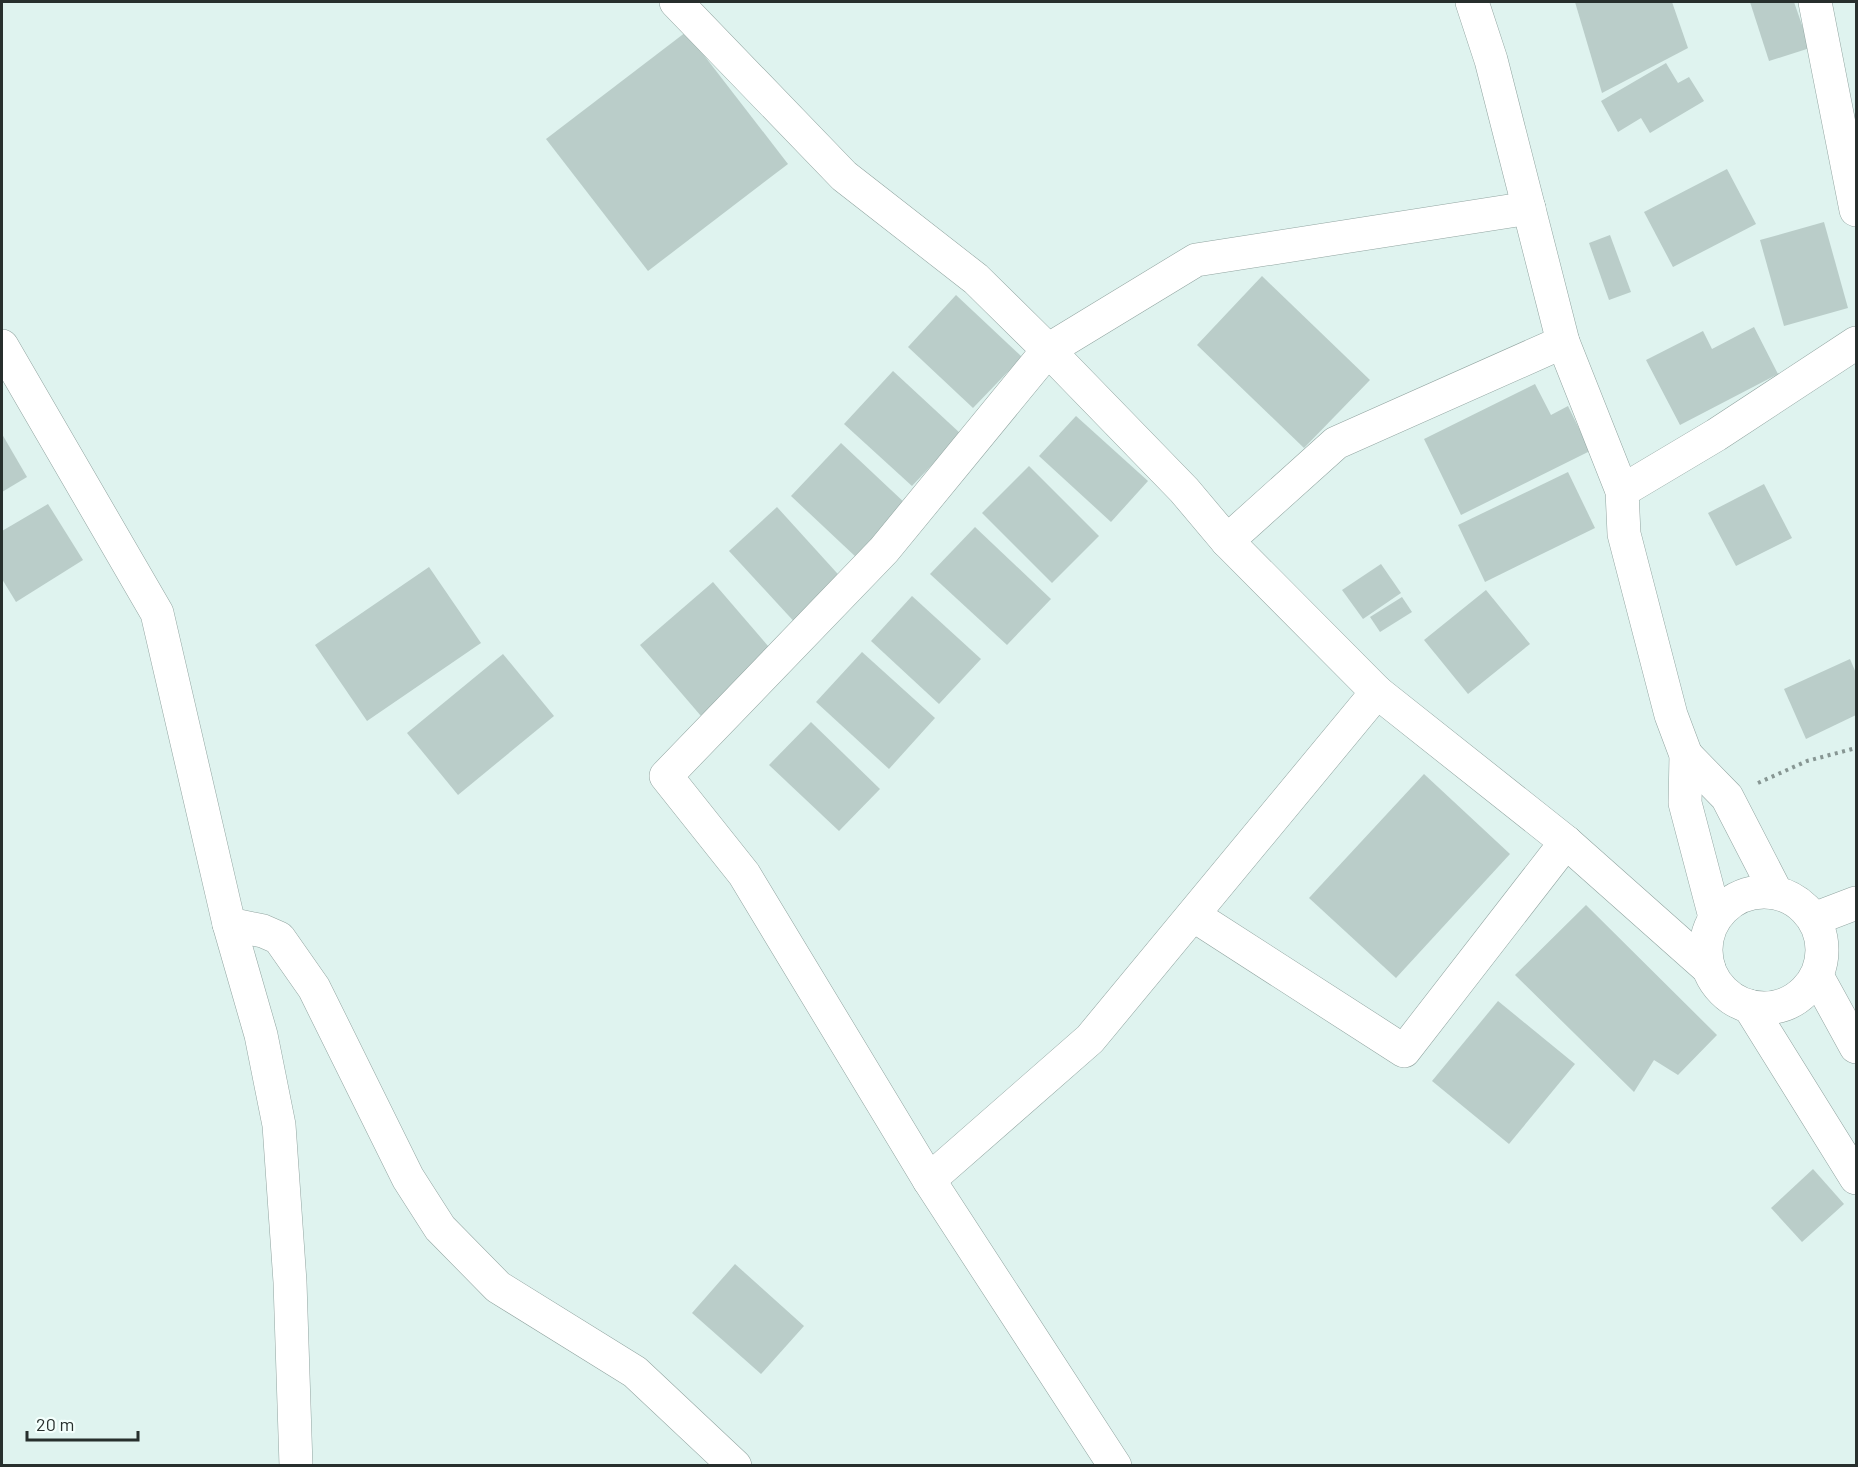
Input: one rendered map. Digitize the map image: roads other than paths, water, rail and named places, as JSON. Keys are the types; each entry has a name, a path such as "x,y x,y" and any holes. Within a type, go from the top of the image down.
{"street":[{"path":"676,2 844,176 976,279 1184,489 1227,541 1377,692 1566,842 1709,969 1717,983 1731,998 1749,1006 1769,1008 1788,1004 1805,993 1817,976 1823,957 1822,938 1814,919 1791,897 1776,892 1759,891 1727,904 1716,917 1708,933 1706,952 1709,969"},
{"path":"1472,2 1491,60 1563,342 1622,491 1624,534 1671,715 1686,755 1685,803 1716,917"},
{"path":"1815,2 1857,210"},
{"path":"1115,1466 929,1180 744,874 666,776 884,550 1048,350 1196,260 1529,208"},
{"path":"1227,541 1336,442 1563,342"},
{"path":"1622,491 1716,435 1857,343"},
{"path":"2,346 157,613 229,924 261,1035 279,1125 290,1282 296,1466"},
{"path":"929,1180 1090,1040 1377,692"},
{"path":"1686,755 1727,797 1776,892"},
{"path":"1193,915 1404,1051 1566,842"},
{"path":"1814,919 1857,903"},
{"path":"229,924 263,931 279,938 314,988 408,1179 440,1228 498,1287 635,1372 735,1466"},
{"path":"1817,976 1857,1047"},
{"path":"1749,1006 1857,1178"}]}
